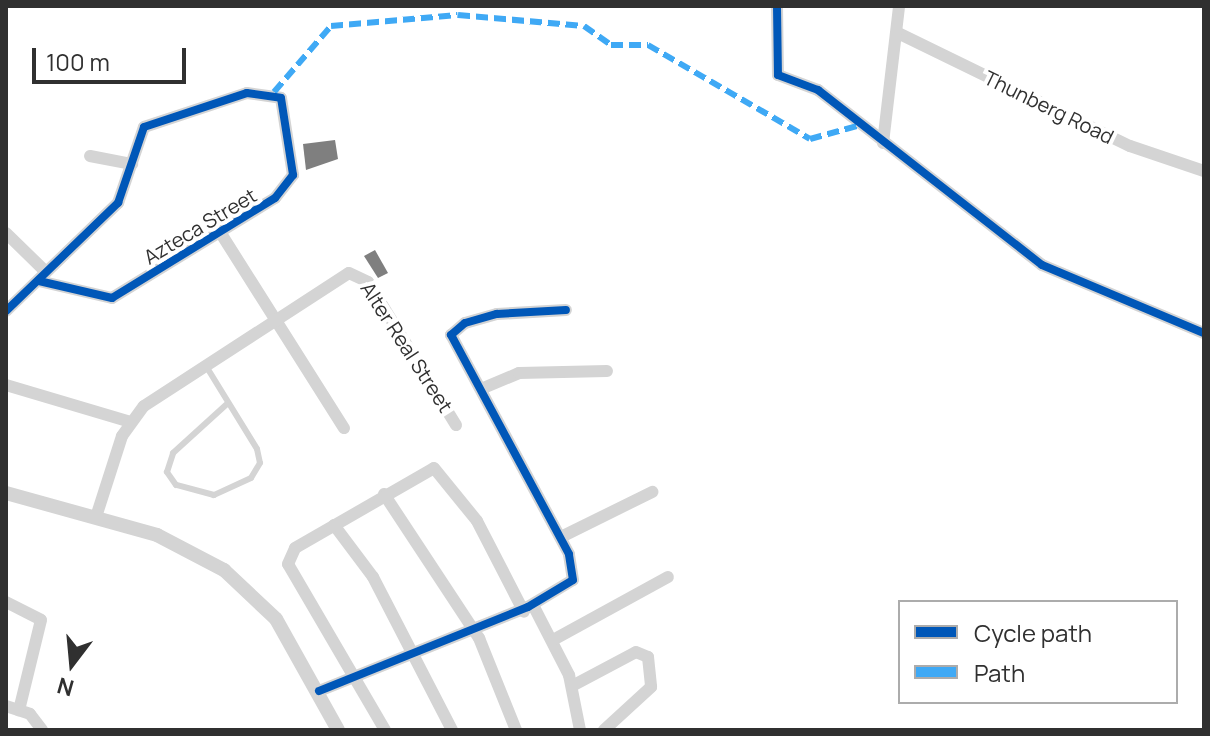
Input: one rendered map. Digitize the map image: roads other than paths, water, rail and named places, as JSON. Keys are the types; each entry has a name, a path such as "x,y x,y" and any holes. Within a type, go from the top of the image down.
{"street":[{"path":"777,6 775,72 818,90 1042,265 1204,333"},
{"path":"883,143 899,6"},
{"name":"Thunberg Road","path":"898,33 1130,146 1204,171"},
{"name":"Azteca Street","path":"6,311 118,203 141,132 156,120 247,93 278,95 291,182 220,232 112,298 43,276"},
{"path":"90,156 132,164"},
{"path":"220,232 271,319 344,428"},
{"path":"6,233 43,276"},
{"name":"Alter Real Street","path":"131,422 204,362 344,274 361,275 456,425"},
{"path":"321,694 357,674 527,608 573,580 561,537 454,345 455,328 497,314 566,310"},
{"path":"481,389 519,373 607,371"},
{"path":"6,385 131,422 96,517"},
{"path":"385,730 357,674 287,561 295,548 427,468 440,470 485,535 527,608 553,640 572,686 580,730"},
{"path":"561,537 652,492"},
{"path":"6,493 96,517 180,545 245,586 276,619 321,694 338,730"},
{"path":"384,494 473,630 508,695 516,730"},
{"path":"334,525 414,653 452,730"},
{"path":"553,640 668,577"},
{"path":"6,602 41,620 12,708 42,730"},
{"path":"572,686 636,652 648,657 651,687 604,730"}],"lane":[{"path":"204,362 261,458 259,470 214,495 176,485 167,472 173,453 228,403"}]}
